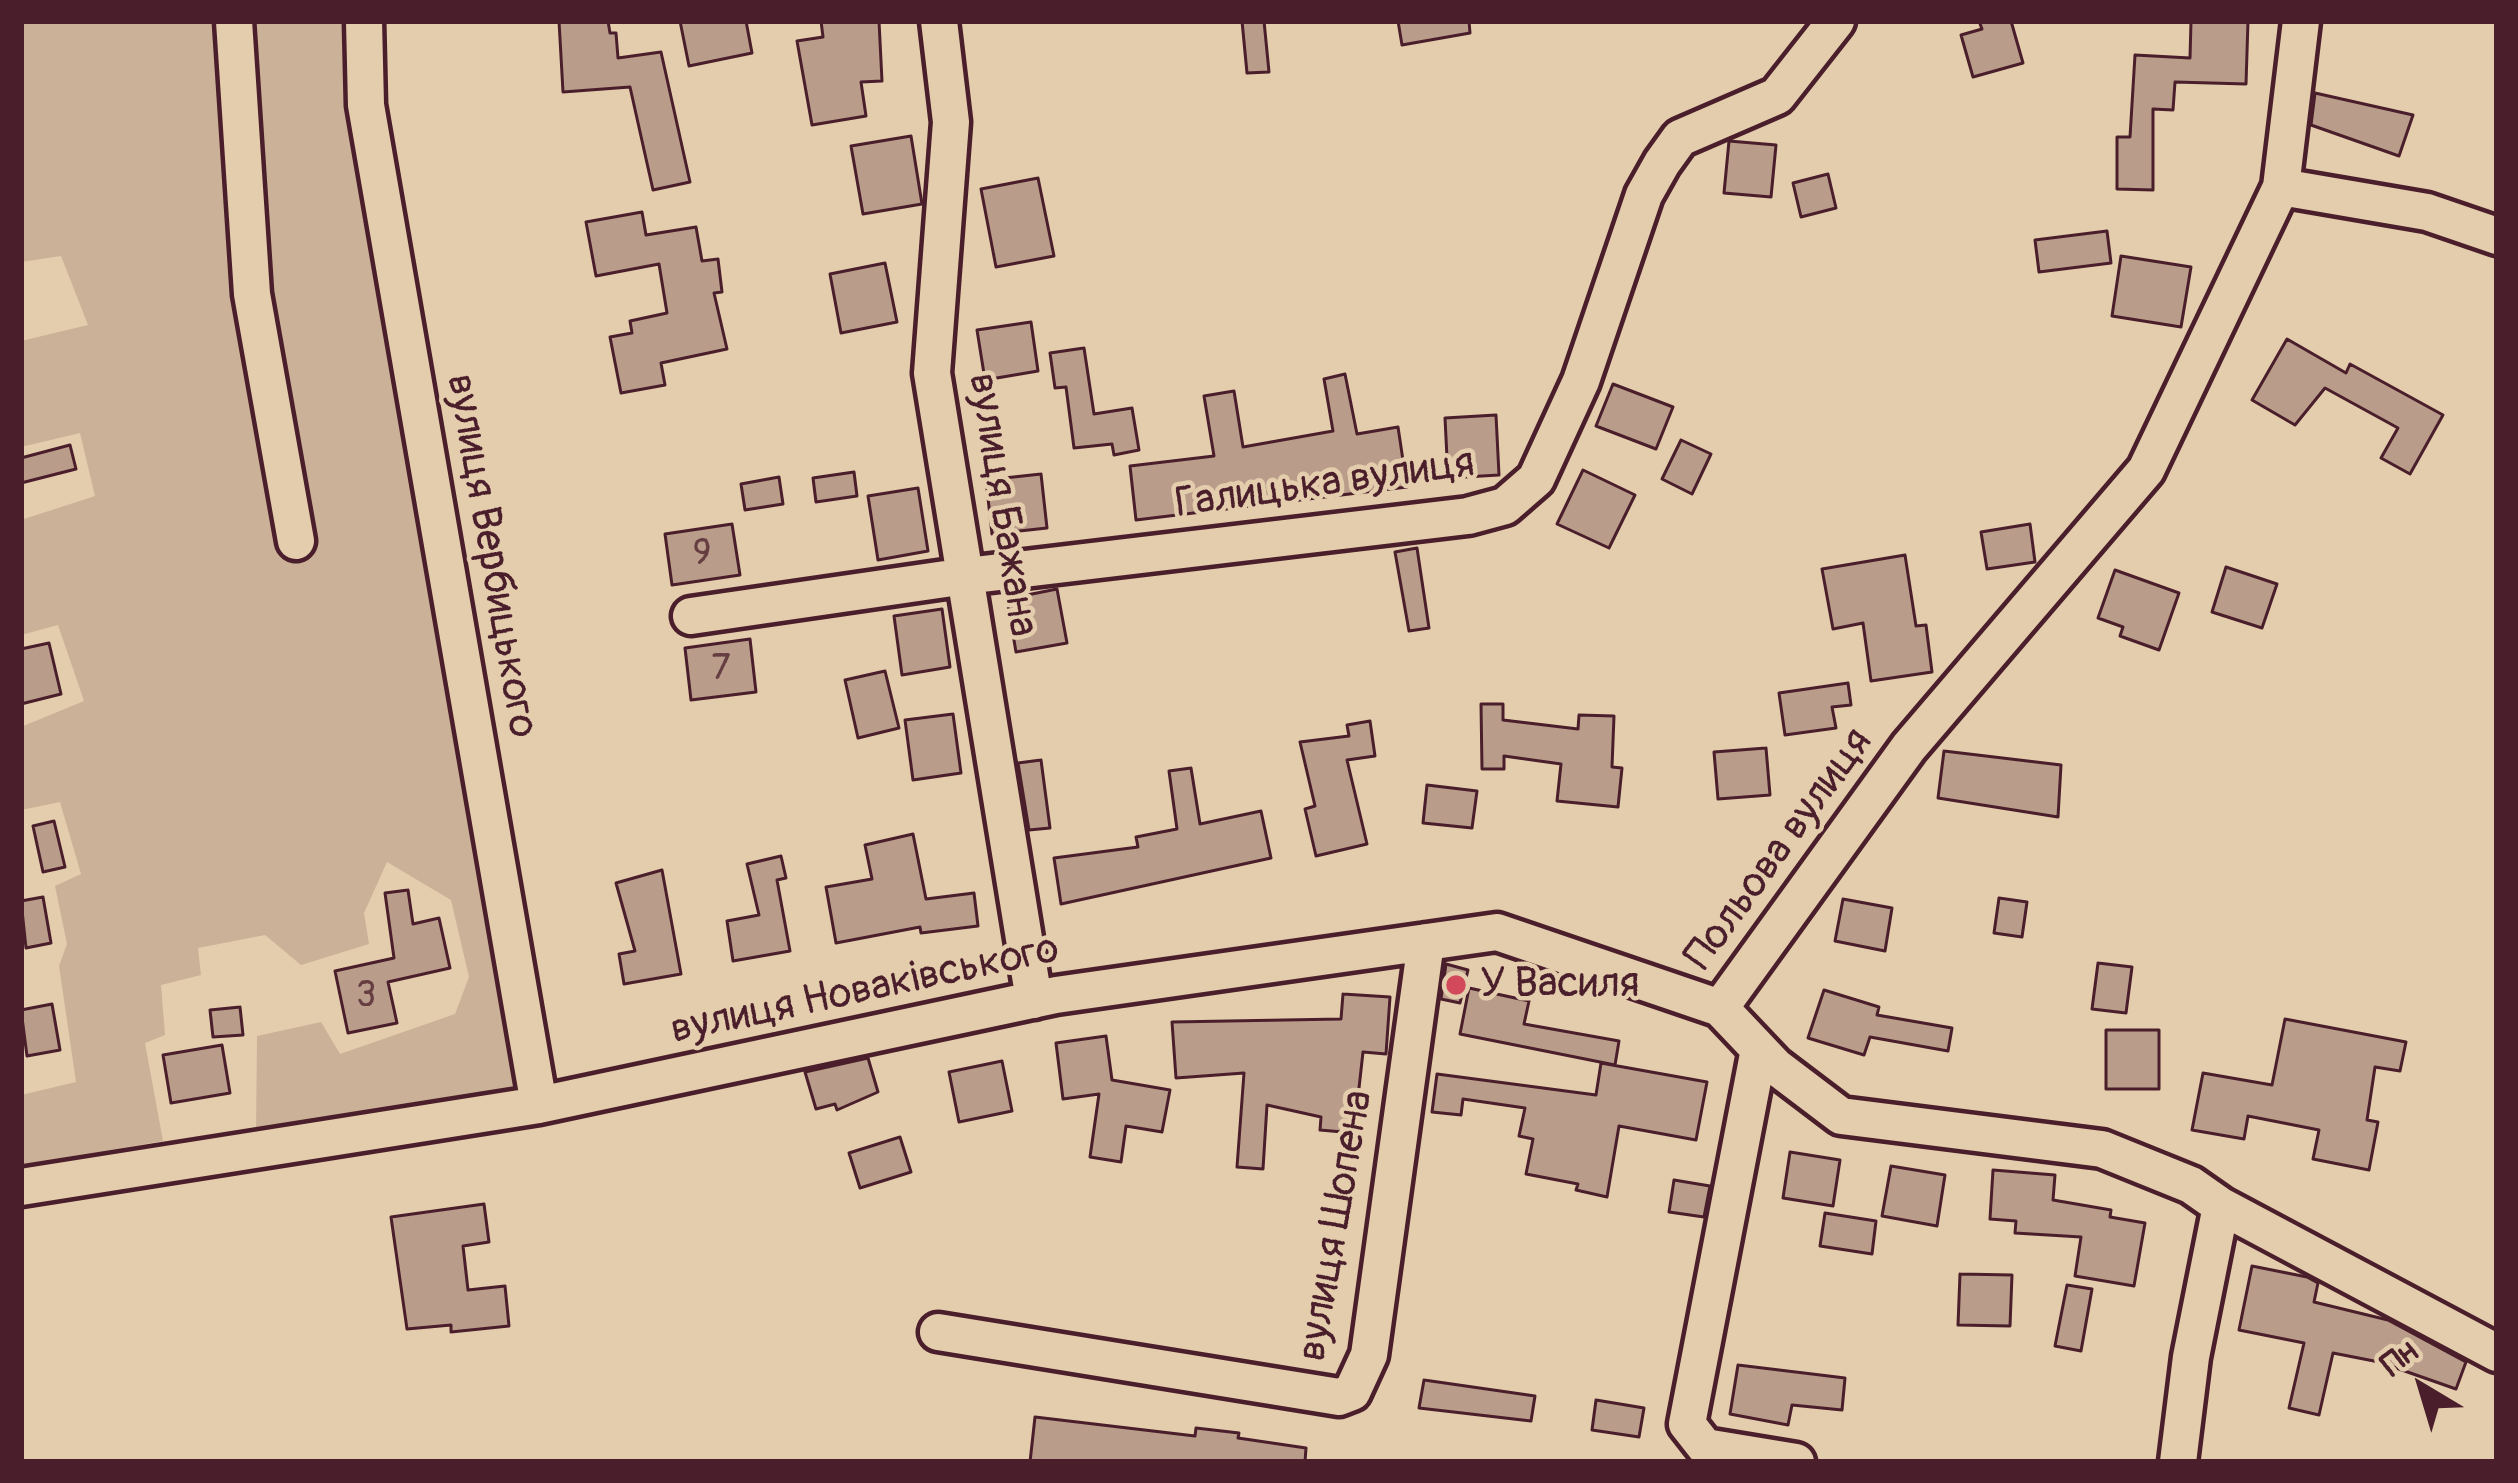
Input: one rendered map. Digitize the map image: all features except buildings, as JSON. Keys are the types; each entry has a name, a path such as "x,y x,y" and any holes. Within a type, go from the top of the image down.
{"street":[{"path":"234,21 252,294 296,541"},
{"name":"вулиця Вербицького","path":"364,21 370,127 539,1105"},
{"name":"вулиця Бажана","path":"940,21 951,122 932,374 1034,1000"},
{"name":"Галицька вулиця","path":"691,616 966,576 1468,516 1505,506 1536,479 1554,440 1581,381 1644,195 1662,163 1680,138 1777,96 1835,21"},
{"name":"Польова вулиця","path":"2302,21 2281,188 2146,470 1909,748 1720,1008 1759,1048 1841,1117 2102,1149 2191,1185 2221,1206 2497,1352"},
{"path":"2281,188 2427,212 2497,236"},
{"name":"вулиця Новаківського","path":"21,1187 539,1105 1034,1000 1496,932 1720,1008"},
{"name":"вулиця Шопена","path":"938,1332 1339,1397 1352,1392 1369,1355 1426,943"},
{"path":"1759,1048 1687,1424 1705,1447 1796,1462"},
{"path":"2178,1462 2191,1358 2221,1206"}],"shaded area":[{"path":"21,21 361,21 552,1090 256,1134 257,1036 321,1022 340,1054 455,1014 469,977 451,900 387,862 364,913 369,944 301,965 265,935 198,948 201,975 161,985 165,1035 145,1043 163,1141 21,1165 21,1095 76,1082 59,966 67,944 55,886 81,874 60,802 21,810 21,727 84,701 58,625 21,635 21,520 95,496 80,433 21,447 21,341 88,325 61,256 21,262"}],"place":[{"name":"У Василя","path":"1456,985"}]}
